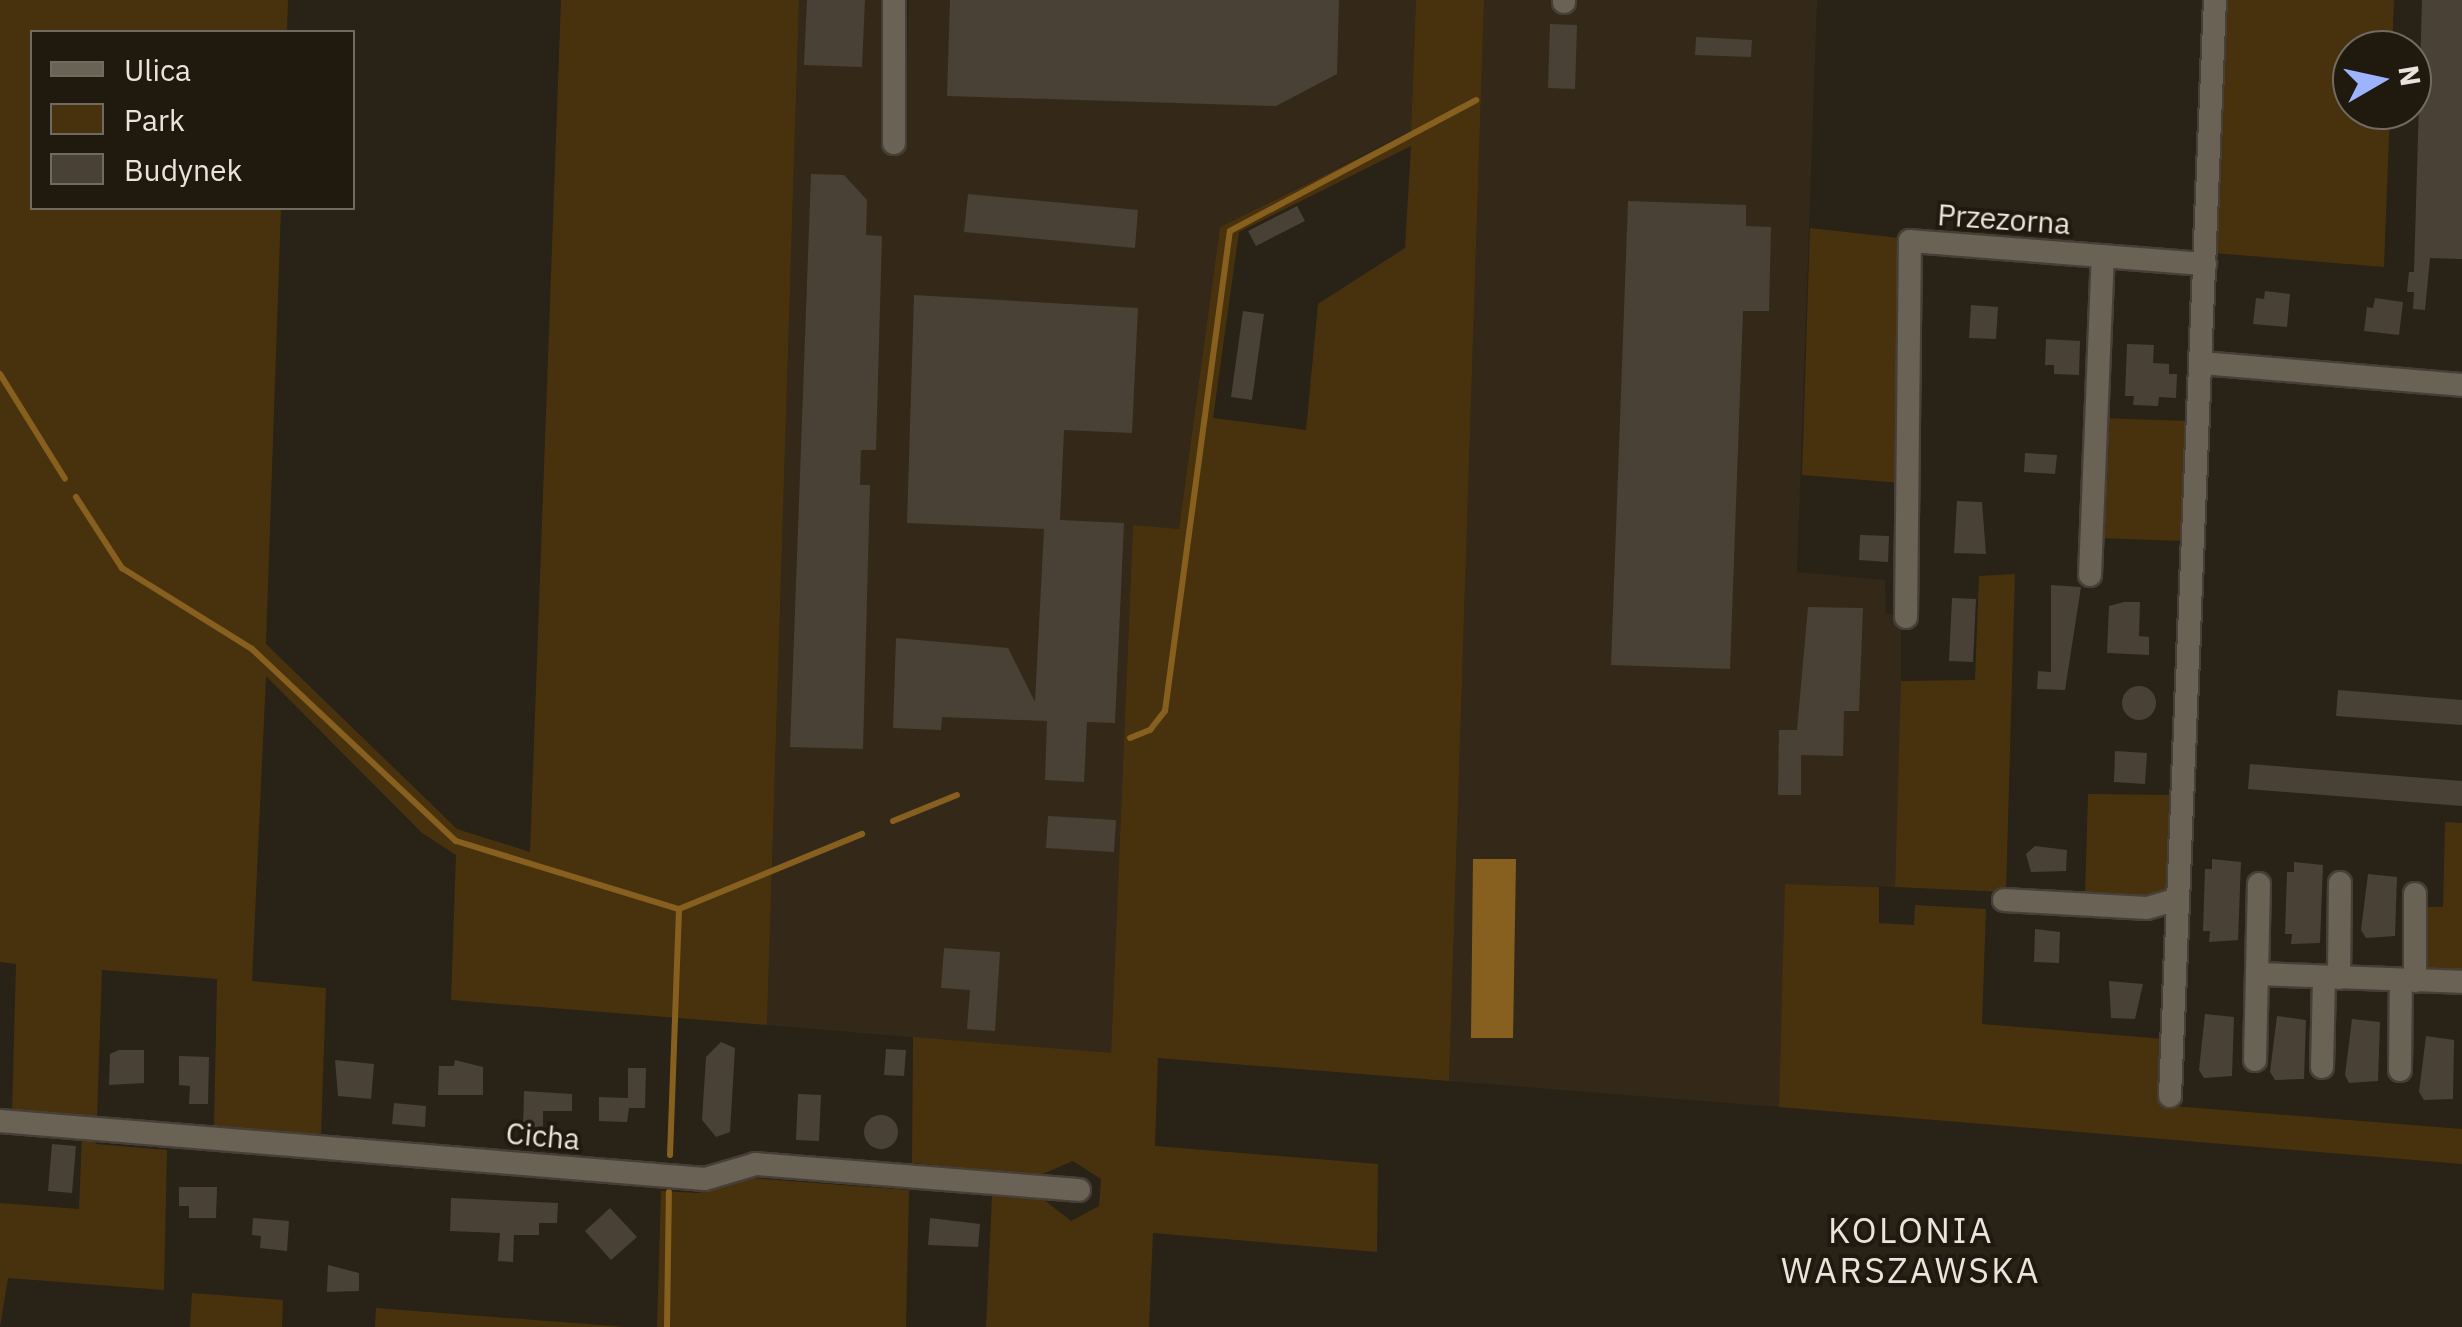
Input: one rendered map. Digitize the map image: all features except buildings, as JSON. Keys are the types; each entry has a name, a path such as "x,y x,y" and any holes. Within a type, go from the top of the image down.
{"street":[{"path":"894,0 894,143"},
{"path":"2170,1096 2215,0"},
{"name":"Przezorna","path":"1906,617 1910,241 2205,264"},
{"path":"2090,575 2102,256"},
{"path":"2202,363 2462,385"},
{"path":"2322,1066 2340,883"},
{"path":"2255,1060 2259,884"},
{"path":"2400,1070 2416,894"},
{"path":"2004,900 2147,908 2178,899"},
{"path":"2257,974 2462,982"},
{"name":"Cicha","path":"0,1120 705,1180 756,1164 1080,1190"}],"shaded area":[{"path":"799,0 887,0 883,141 905,143 909,0 1416,0 1411,131 1220,227 1179,529 1133,526 1111,1054 767,1025"},
{"path":"1484,0 1817,0 1797,572 1885,580 1886,613 1901,617 1901,725 1895,887 1786,884 1779,1107 1449,1081"},
{"path":"1473,859 1516,859 1513,1038 1471,1038"}],"green space":[{"path":"0,0 288,0 287,30 30,30 30,210 281,210 266,644 457,829 530,852 561,0 799,0 767,1025 451,1000 456,855 422,833 266,676 252,981 326,988 321,1137 214,1128 217,979 102,970 97,1119 12,1112 16,964 0,962"},
{"path":"1416,0 1484,0 1449,1081 1158,1058 1155,1146 1378,1164 1377,1252 1153,1233 1149,1327 986,1327 992,1196 1044,1200 1071,1221 1099,1206 1101,1179 1073,1161 1040,1175 912,1163 913,1037 1111,1053 1133,525 1179,529 1220,227 1411,132","holes":["1411,146 1405,248 1318,304 1306,430 1213,418 1239,232"]},
{"path":"2225,0 2394,0 2393,30 2332,30 2332,130 2389,130 2384,267 2214,253"},
{"path":"1810,228 1899,238 1901,483 1802,475"},
{"path":"2103,418 2188,421 2183,541 2098,538"},
{"path":"2015,574 2006,892 1895,887 1901,681 1975,680 1979,576"},
{"path":"2088,794 2173,795 2169,890 2160,899 2085,896"},
{"path":"2445,822 2462,823 2462,974 2421,973 2423,907 2443,907"},
{"path":"1785,884 1879,887 1879,923 1914,925 1915,905 1986,909 1982,1024 2164,1039 2161,1105 2462,1129 2462,1164 1779,1107"},
{"path":"82,1135 95,1136 96,1144 167,1150 164,1290 8,1278 0,1327 0,1203 79,1209"},
{"path":"750,1178 909,1190 906,1327 657,1327 661,1191 698,1193"},
{"path":"192,1293 283,1300 282,1327 190,1327"},
{"path":"376,1308 627,1327 375,1327"}],"waterway":[{"path":"1130,738 1150,730 1165,711 1230,231 1476,100"},
{"path":"0,374 65,479"},
{"path":"76,497 122,568 252,649 456,841 679,909 862,834"},
{"path":"893,821 957,795"},
{"path":"670,1155 679,909"},
{"path":"667,1327 669,1192"}],"district":[{"name":"KOLONIA WARSZAWSKA","path":"1911,1250"}]}
